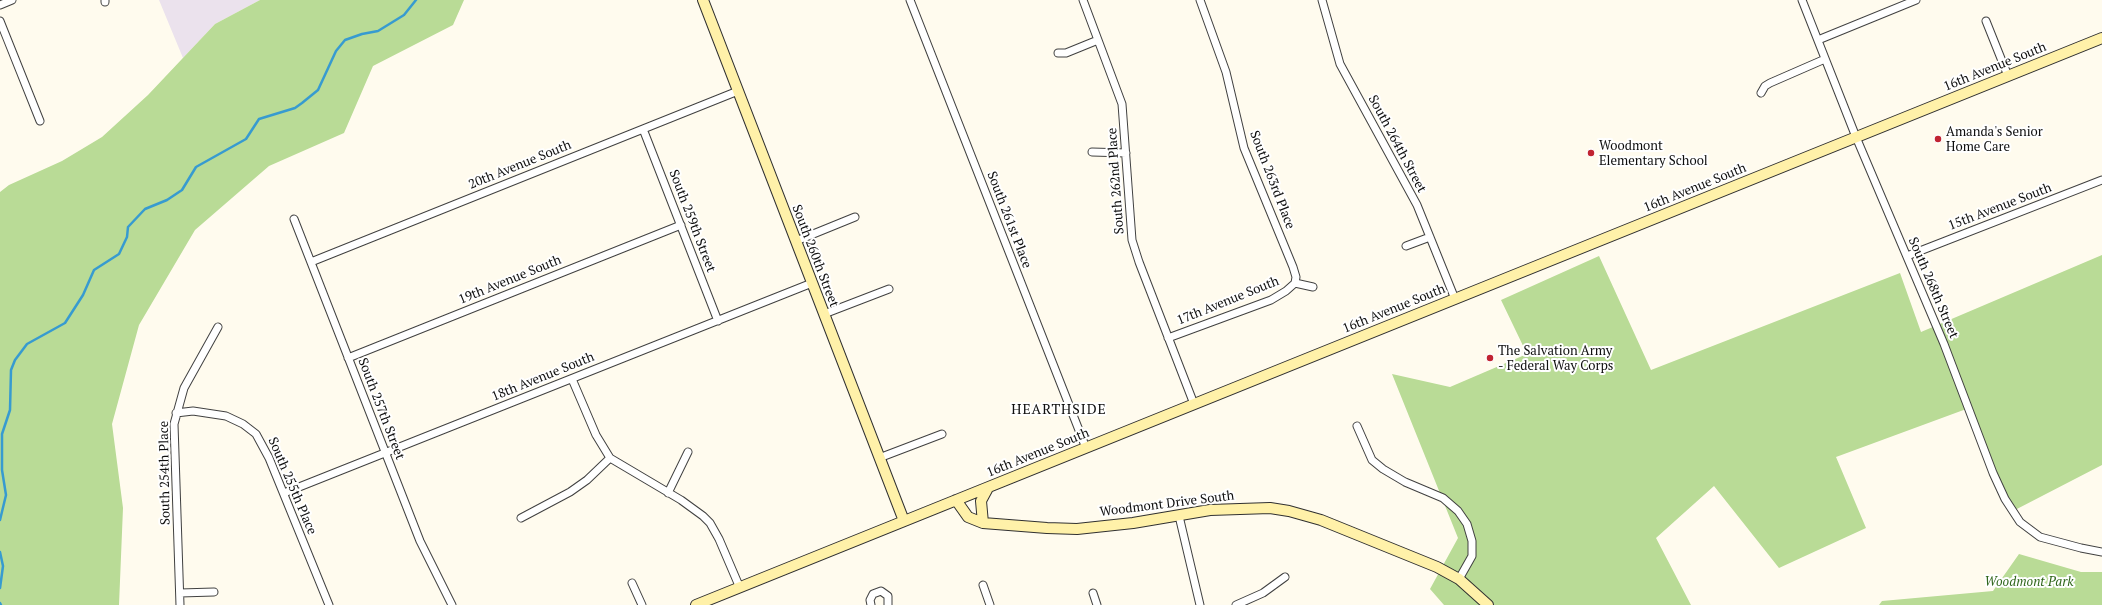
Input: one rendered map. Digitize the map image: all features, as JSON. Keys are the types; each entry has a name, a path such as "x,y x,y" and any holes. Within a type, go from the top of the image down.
{"main road":[{"name":"South 260th Street","path":"703,0 904,521"},
{"name":"16th Avenue South","path":"696,605 2102,38"},
{"path":"983,523 981,501 988,488"},
{"name":"Woodmont Drive South","path":"956,500 968,517 983,523 1018,527 1077,529 1179,516 1210,510 1243,508 1289,511 1350,531 1437,566 1459,579 1488,605"}],"street":[{"path":"0,5 12,0"},
{"name":"South 261st Place","path":"910,0 1086,448"},
{"name":"South 262nd Place","path":"1083,0 1122,104 1132,240 1139,262 1194,404"},
{"name":"South 263rd Place","path":"1200,0 1226,72 1244,148 1294,267 1296,277 1295,283"},
{"name":"South 264th Street","path":"1322,0 1340,64 1417,205 1455,299"},
{"name":"South 268th Street","path":"1802,0 1856,137 1907,256 2005,499 2020,522 2040,537 2102,552"},
{"path":"1818,40 1916,0"},
{"path":"0,21 40,121"},
{"path":"1986,21 2008,76"},
{"path":"1058,53 1066,53 1098,40"},
{"path":"1761,93 1764,86 1825,59"},
{"name":"20th Avenue South","path":"311,262 738,91"},
{"name":"South 259th Street","path":"643,129 718,321"},
{"path":"1092,152 1126,153"},
{"name":"15th Avenue South","path":"1907,256 2102,180"},
{"path":"796,241 855,218"},
{"name":"South 257th Street","path":"294,219 420,541 452,605"},
{"name":"19th Avenue South","path":"348,358 681,225"},
{"path":"1406,246 1430,237"},
{"path":"1295,283 1313,287"},
{"name":"17th Avenue South","path":"1168,338 1270,300 1286,292 1295,283"},
{"name":"18th Avenue South","path":"284,493 812,284"},
{"path":"824,314 889,289"},
{"name":"South 254th Place","path":"180,605 174,451 176,413 184,388 218,327"},
{"path":"572,379 596,435 610,458 696,510 710,523 740,588"},
{"name":"South 255th Place","path":"176,413 193,411 217,414 235,420 249,428 262,445 284,493 329,605"},
{"path":"1357,426 1372,460 1383,469 1405,482 1443,498 1458,511 1466,524 1472,542 1472,556 1459,579"},
{"path":"879,458 942,434"},
{"path":"668,493 688,452"},
{"path":"521,518 570,492 587,480 610,458"},
{"path":"1179,516 1200,605"},
{"path":"1236,605 1263,593 1285,577"},
{"path":"632,582 642,605"},
{"path":"983,586 990,605"},
{"path":"869,604 873,594 881,591 888,596 888,605"},
{"path":"180,593 214,592"},
{"path":"1093,593 1097,605"}],"shaded area":[{"path":"159,0 260,0 215,24 183,58"}],"green space":[{"path":"260,0 464,0 453,25 373,66 344,133 269,166 195,230 139,325 112,424 123,508 119,605 0,605 0,192 9,185 62,161 102,137 148,95 215,24"},
{"path":"2102,255 2102,465 2013,511 1969,408 1836,457 1866,528 1779,568 1714,486 1656,538 1691,605 1444,605 1430,589 1458,538 1392,374 1450,387 1527,354 1501,300 1599,256 1651,370 1900,273 1921,332"},
{"name":"Woodmont Park","path":"2019,554 2081,572 2102,572 2102,605 1879,605 1882,601 1993,591"}],"waterway":[{"path":"0,520 6,495 2,470 2,434 10,410 11,370 15,360 27,344 65,323 83,295 94,270 119,254 127,237 128,227 145,209 167,200 182,190 196,167 246,139 259,119 295,108 302,103 318,90 336,51 345,40 362,34 378,31 404,15 416,0"},
{"path":"0,552 3,566 0,588"}],"place":[{"name":"Amanda's Senior Home Care","path":"1938,139"},
{"name":"Woodmont Elementary School","path":"1591,153"},
{"name":"The Salvation Army - Federal Way Corps","path":"1490,358"}],"district":[{"name":"HEARTHSIDE","path":"1059,410"}]}
